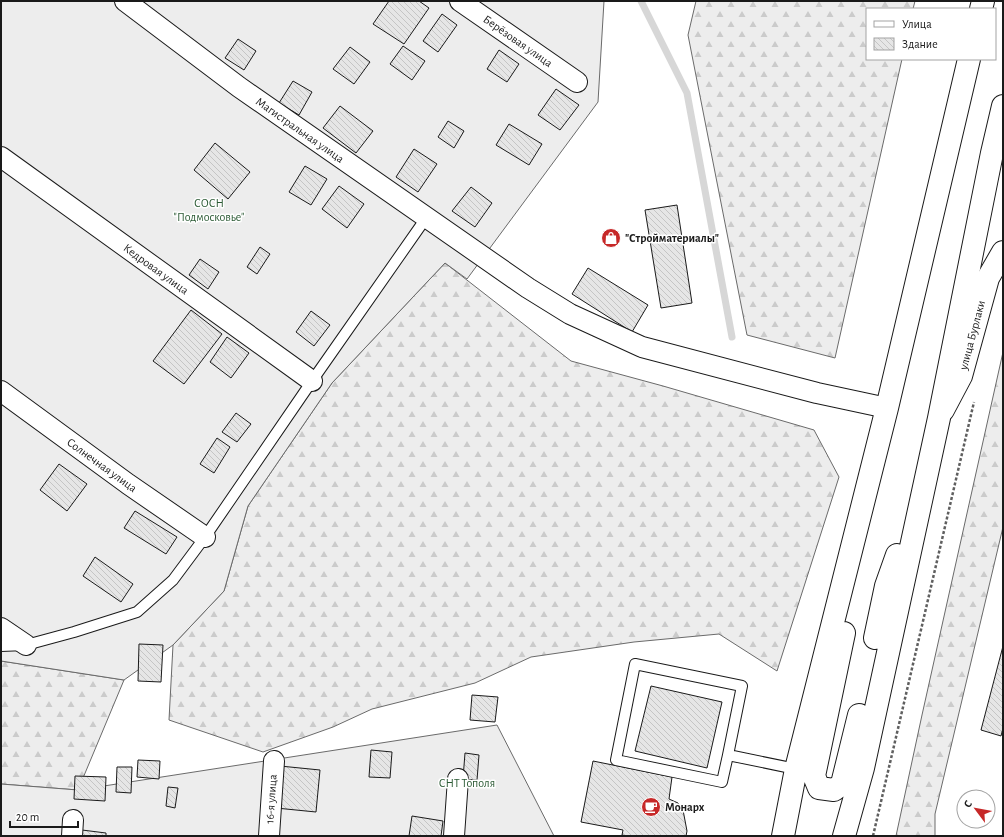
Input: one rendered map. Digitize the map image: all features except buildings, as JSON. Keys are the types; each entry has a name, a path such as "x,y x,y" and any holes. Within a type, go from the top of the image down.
{"main road":[{"path":"782,836 796,769 887,408 969,60"},
{"path":"844,836 863,768 1003,106"},
{"name":"улица Бурлаки","path":"938,418 961,376 988,278 1003,252"},
{"path":"847,565 852,596 814,776 819,788 834,790 842,784 862,703 886,586 927,469"}],"street":[{"name":"Магистральная улица","path":"125,1 239,87 528,288 570,314 642,347 817,393 887,408"},
{"name":"Берёзовая улица","path":"460,1 577,82"},
{"name":"Кедровая улица","path":"1,157 312,381"},
{"name":"Солнечная улица","path":"1,391 128,484 205,537"},
{"path":"1,628 26,646"},
{"name":"16-я улица","path":"268,836 274,761"},
{"path":"454,836 458,779"}],"lane":[{"path":"1,646 26,646 137,612 173,580 205,537 426,218"},
{"path":"635,664 742,686 728,755 722,782 616,760 635,664"},
{"path":"728,755 796,769"}],"path":[{"path":"873,836 976,395"}],"green space":[{"name":"СОСН \"Подмосковье\"","path":"1,1 604,1 598,102 467,279 445,263 332,383 248,506 224,591 173,645 124,680 1,661"},
{"path":"696,1 915,1 913,8 866,8 866,60 902,60 835,358 747,335 688,35"},
{"path":"445,263 571,361 814,430 839,477 777,671 719,634 634,642 531,657 475,683 372,709 333,727 263,752 169,720 173,645 224,591 248,506 332,383"},
{"path":"1003,352 1003,527 935,814 935,836 896,836 922,715"},
{"path":"1,661 124,680 78,790 1,784"},
{"name":"СНТ Тополя","path":"497,725 554,836 1,836 1,784 78,790"}],"waterway":[{"path":"641,1 687,93 732,337"}],"place":[{"name":"\"Стройматериалы\"","path":"611,238"},
{"name":"Монарх","path":"651,807"}]}
